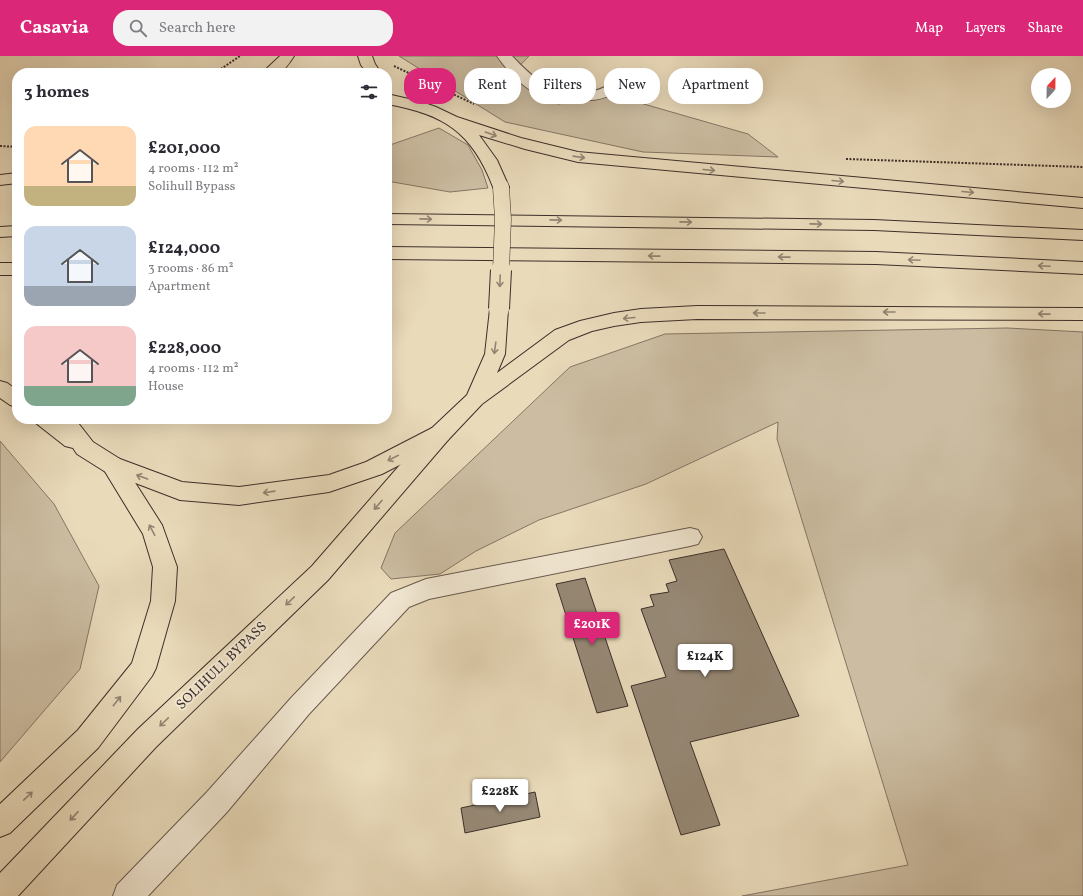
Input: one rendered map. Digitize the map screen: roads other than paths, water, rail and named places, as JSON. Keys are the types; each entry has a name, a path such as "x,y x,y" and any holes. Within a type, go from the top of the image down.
{"main road":[{"path":"276,68 287,56"},
{"path":"365,56 370,68"},
{"path":"392,94 427,107 454,121 512,142 541,150 578,157 1083,203"},
{"path":"454,121 476,141 488,156 501,186 503,219 499,309 495,354 475,399"},
{"path":"0,180 12,179"},
{"path":"392,219 874,225 1083,235"},
{"path":"0,232 12,231"},
{"path":"392,253 876,258 1083,268"},
{"path":"0,269 12,268"},
{"path":"51,424 112,465 180,491 239,496 329,482 374,468 440,434 475,399 562,335 578,328 620,318 670,314 928,312 1083,314"},
{"path":"0,388 12,396"},
{"path":"68,424 85,448"},
{"name":"SOLIHULL BYPASS","path":"0,894 147,738 320,573 440,434"},
{"path":"0,823 88,739 142,668 163,601 165,567 154,532 112,465"}],"lane":[{"path":"504,56 527,80 547,92 570,96 592,96 604,92"},
{"path":"128,896 217,802 300,706 400,600 426,589 690,537"}]}
